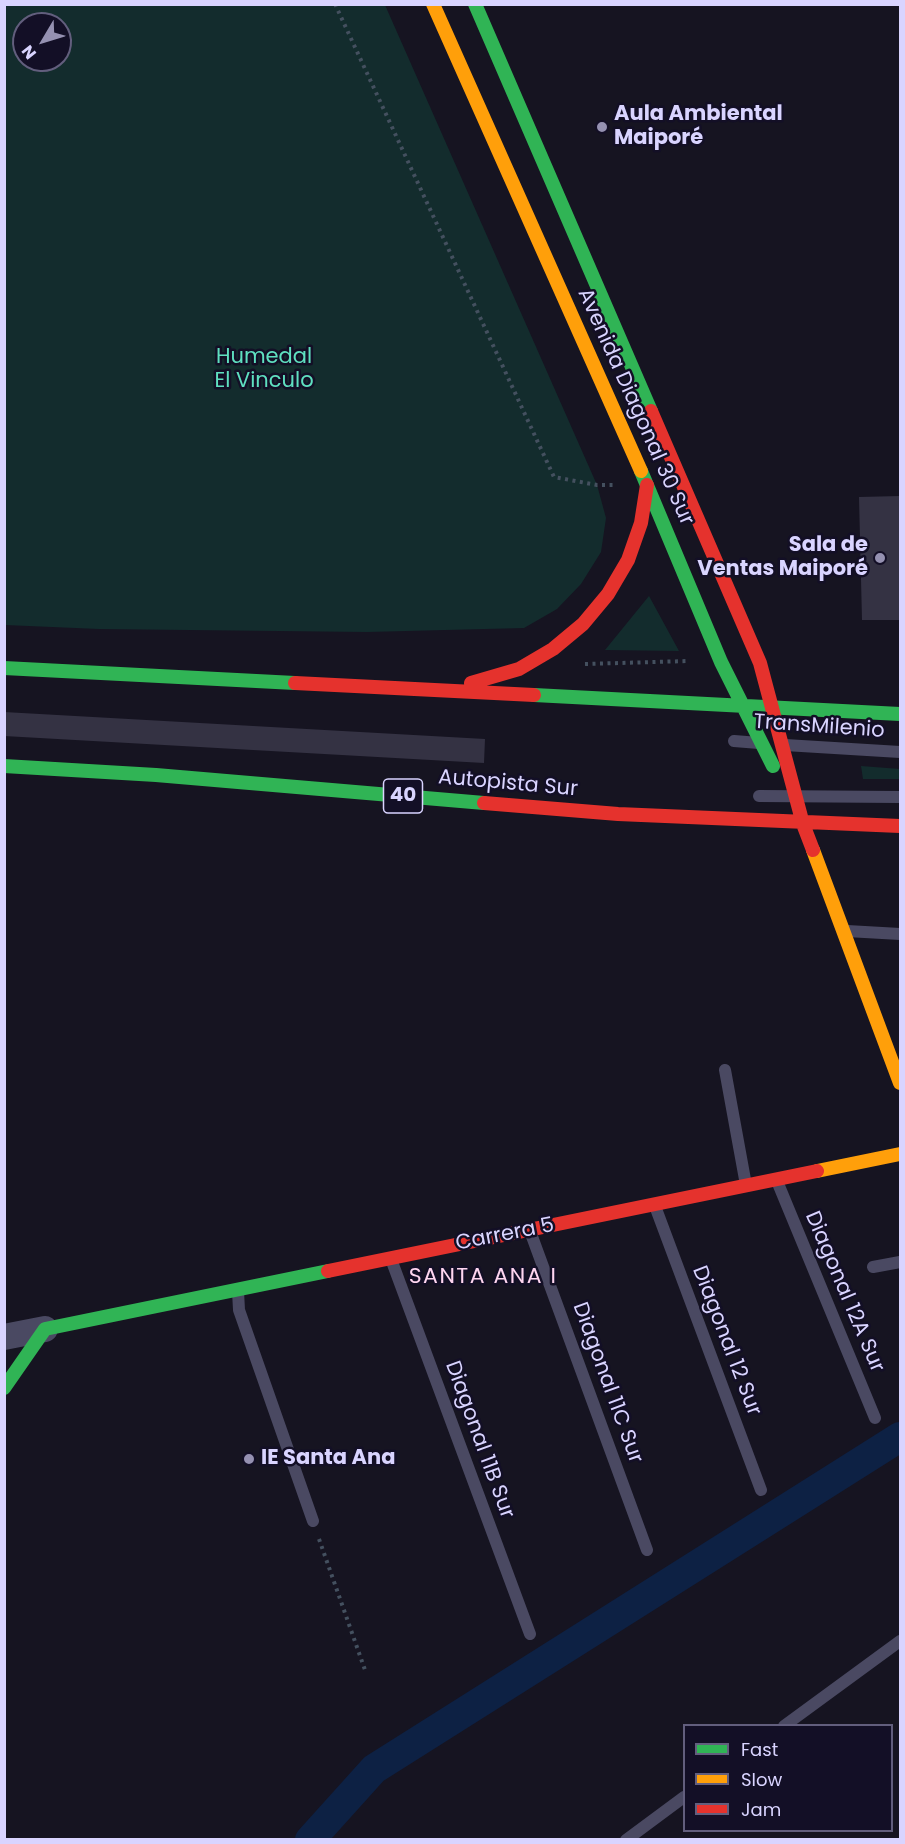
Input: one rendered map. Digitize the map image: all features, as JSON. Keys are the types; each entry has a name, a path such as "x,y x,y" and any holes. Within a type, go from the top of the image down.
{"main road":[{"name":"Avenida Diagonal 30 Sur","path":"433,4 647,485 721,662 761,743 791,796 900,1083"},
{"name":"Avenida Diagonal 30 Sur","path":"475,4 760,663 782,745 791,796"},
{"path":"449,690 519,669 553,649 583,624 608,594 628,560 641,524 647,485"},
{"path":"4,668 900,714"},
{"name":"Autopista Sur","path":"4,766 156,775 618,814 803,824 900,826"},
{"name":"Carrera 5","path":"45,1329 900,1154"},
{"path":"4,1388 45,1329"}],"street":[{"name":"Carrera 5","path":"4,1337 45,1329"}],"lane":[{"name":"TransMilenio","path":"734,741 900,752"},
{"path":"759,796 900,797"},
{"path":"843,931 900,934"},
{"path":"725,1070 746,1186"},
{"name":"Diagonal 12A Sur","path":"776,1180 875,1418"},
{"name":"Diagonal 12 Sur","path":"655,1205 761,1490"},
{"name":"Diagonal 11C Sur","path":"530,1230 647,1550"},
{"name":"Diagonal 11B Sur","path":"391,1259 530,1634"},
{"path":"873,1267 900,1262"},
{"path":"237,1290 239,1310 313,1521"},
{"path":"785,1724 900,1641"},
{"path":"626,1839 683,1798"}],"path":[{"path":"335,4 554,477 597,485 647,485"},
{"path":"609,474 616,495"},
{"path":"313,1521 365,1670"}],"green space":[{"name":"Humedal El Vinculo","path":"4,5 385,5 597,485 606,518 601,552 581,584 557,609 524,628 367,632 99,629 5,625"},
{"path":"649,596 679,651 605,650"},
{"path":"861,766 900,769 900,779 863,779"}],"building":[{"name":"Sala de Ventas Maiporé","path":"900,496 900,620 862,620 859,497"},
{"path":"4,712 485,739 484,763 4,736"}],"waterway":[{"path":"310,1840 374,1769 900,1437"}],"traffic: fast":[{"path":"475,4 651,411"},
{"path":"641,471 721,662 773,766"},
{"path":"4,668 295,683"},
{"path":"534,695 900,714"},
{"path":"4,766 156,775 484,803"},
{"path":"4,1388 45,1329 328,1271"}],"traffic: slow":[{"path":"433,4 641,471"},
{"path":"813,850 900,1083"},
{"path":"817,1171 900,1154"}],"traffic: jam":[{"path":"651,411 760,663 803,824 813,850"},
{"path":"471,683 519,669 553,649 583,624 608,594 628,560 641,523 647,485"},
{"path":"295,683 534,695"},
{"path":"484,803 618,814 900,826"},
{"path":"328,1271 817,1171"}],"place":[{"name":"Aula Ambiental Maiporé","path":"602,127"},
{"name":"Sala de Ventas Maiporé","path":"880,558"},
{"name":"IE Santa Ana","path":"249,1459"}],"district":[{"name":"SANTA ANA I","path":"483,1277"}]}
